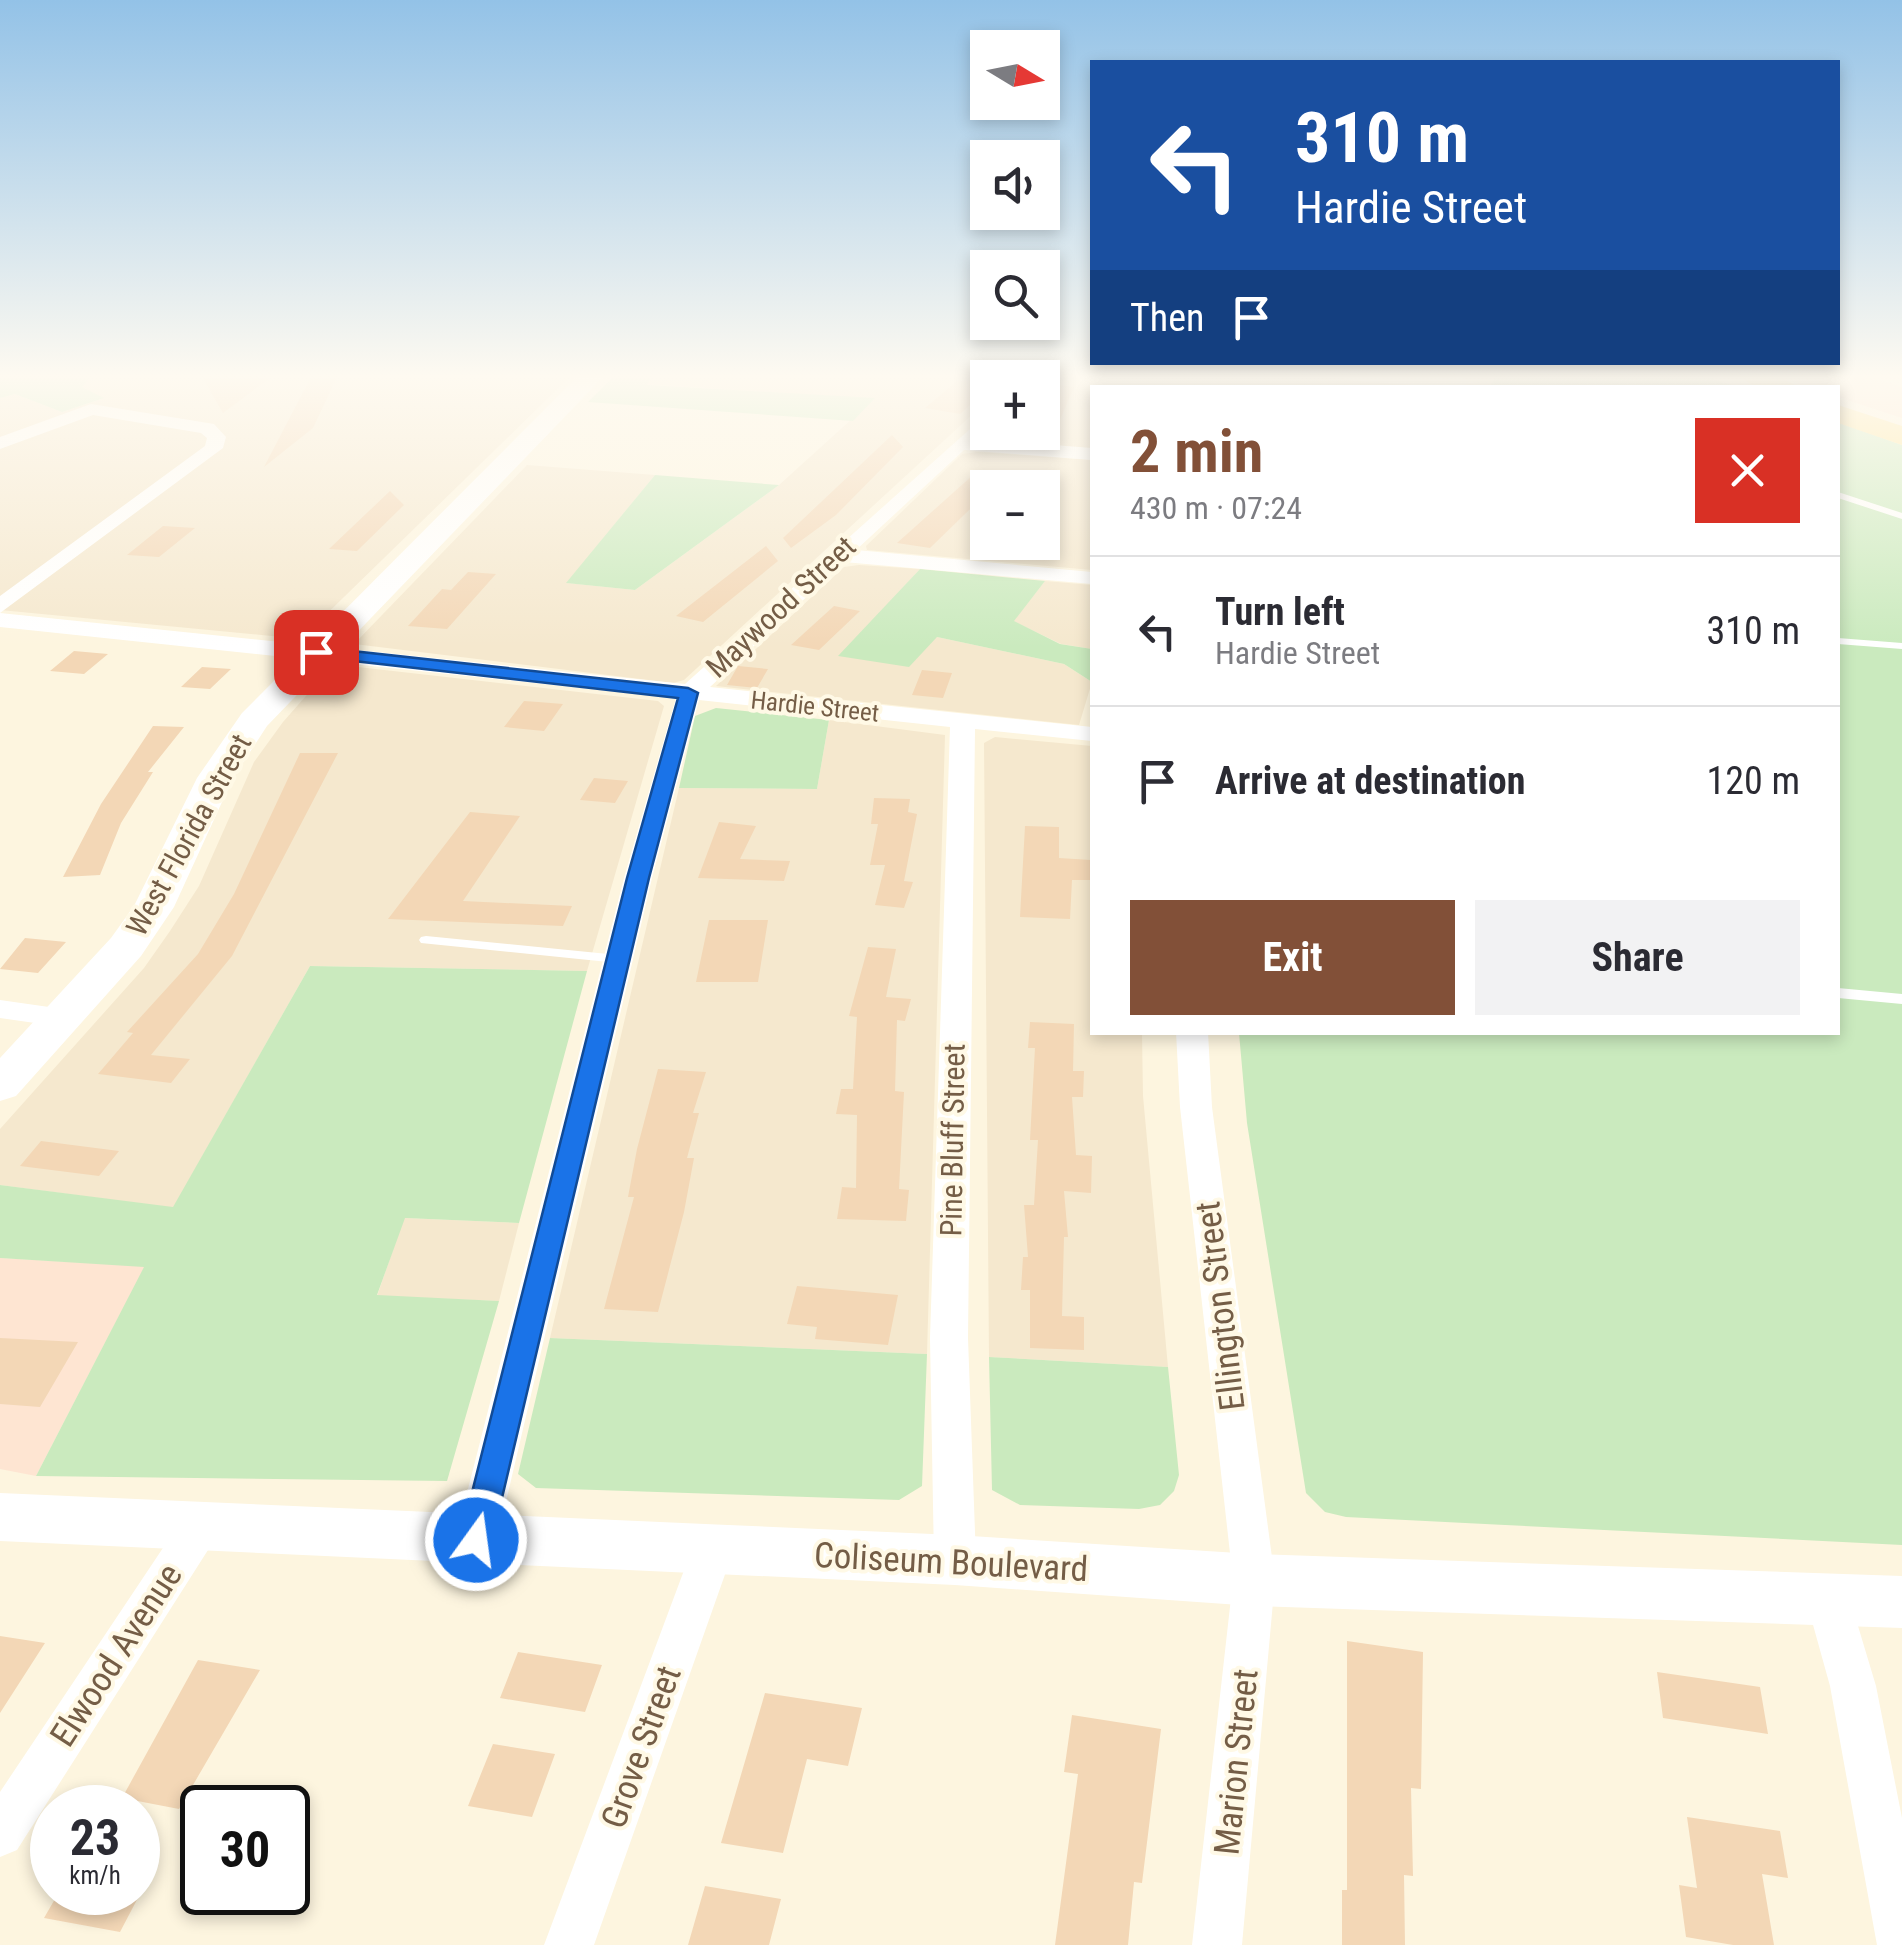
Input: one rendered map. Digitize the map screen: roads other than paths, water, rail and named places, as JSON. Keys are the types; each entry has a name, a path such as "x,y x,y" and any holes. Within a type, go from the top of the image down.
{"main road":[{"name":"West Florida Street","path":"0,1086 126,947 166,889 215,778 239,741 316,652 503,466"},
{"name":"Coliseum Boulevard","path":"0,1517 955,1560 1254,1580 1827,1596 1902,1602"}],"street":[{"path":"0,606 193,466"},
{"name":"Maywood Street","path":"476,1540 618,959 688,693 937,466"},
{"path":"837,555 1090,578"},
{"name":"Hardie Street","path":"0,620 1090,734"},
{"name":"Pine Bluff Street","path":"955,1560 949,1338 963,720"},
{"path":"0,1009 63,1018"},
{"name":"Ellington Street","path":"1192,1035 1196,1106 1254,1580"},
{"name":"Elwood Avenue","path":"0,1834 200,1527"},
{"name":"Grove Street","path":"569,1945 714,1549"},
{"name":"Marion Street","path":"1217,1945 1254,1580"},
{"path":"1827,1596 1853,1686 1902,1945"}],"lane":[{"path":"1840,496 1902,516"},
{"path":"1840,640 1902,646"},
{"path":"426,940 618,959"},
{"path":"1840,993 1902,999"}]}
